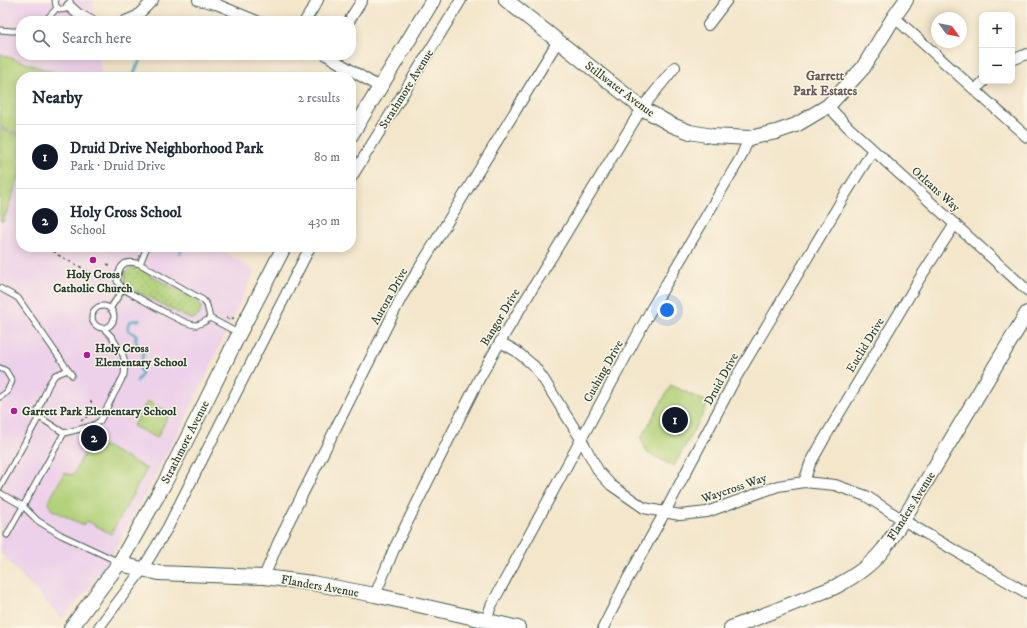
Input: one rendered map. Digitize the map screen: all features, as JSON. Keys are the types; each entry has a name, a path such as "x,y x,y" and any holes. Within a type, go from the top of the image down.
{"street":[{"path":"137,16 153,0"},
{"path":"198,0 216,4 245,16"},
{"path":"309,16 318,0"},
{"path":"352,16 362,0"},
{"name":"Strathmore Avenue","path":"356,126 433,0"},
{"name":"Strathmore Avenue","path":"356,170 461,0"},
{"name":"Stillwater Avenue","path":"506,0 642,108 672,125 690,132 712,136 749,138 776,132 796,125 828,106 863,68 906,0"},
{"path":"708,25 727,0"},
{"path":"70,3 78,14 82,16"},
{"path":"894,17 1027,138"},
{"name":"Aurora Drive","path":"264,577 278,543 401,298 558,41"},
{"path":"1015,59 1027,54"},
{"path":"336,60 355,72"},
{"name":"Bangor Drive","path":"375,595 394,549 479,379 500,342 642,108 675,67"},
{"path":"356,72 379,87"},
{"path":"975,90 981,84"},
{"name":"Orleans Way","path":"828,106 848,127 1027,290"},
{"name":"Cushing Drive","path":"486,621 491,606 652,308 741,157 749,138"},
{"name":"Druid Drive","path":"603,628 627,580 665,512 735,379 873,150"},
{"name":"Euclid Drive","path":"804,482 810,464 824,440 920,278 955,224"},
{"name":"Strathmore Avenue","path":"71,628 120,562 164,484 281,252"},
{"name":"Strathmore Avenue","path":"99,627 142,570 168,527 307,252"},
{"name":"Flanders Avenue","path":"731,628 836,587 864,569 883,551 1027,313"},
{"name":"Waycross Way","path":"500,342 516,351 534,366 581,439 599,472 611,485 644,508 680,515 707,512 778,486 804,482 835,485 866,496 903,520 1027,593"},
{"name":"Flanders Avenue","path":"120,562 142,570 159,573 264,577 312,583 375,595 518,628"}],"lane":[{"path":"55,0 57,8"},
{"path":"57,8 62,10 67,8 70,3"},
{"path":"50,16 57,8"},
{"path":"0,30 16,32"},
{"path":"140,264 144,252"},
{"path":"210,318 195,325 183,322 123,288 117,281 118,274 123,265 127,262 140,264 203,300 207,304 210,318 239,334"},
{"path":"0,288 18,298 72,375"},
{"path":"110,308 123,288"},
{"path":"7,535 64,433 92,426 100,421 124,375 125,364 123,355 112,337 104,329 93,323 92,315 97,308 101,306 110,308 114,316 112,324 104,329"},
{"path":"0,368 6,371 12,381 7,392 0,397"},
{"path":"0,487 39,417 38,410 49,384 55,375 68,370"},
{"path":"39,417 64,433"},
{"path":"0,493 23,506 38,521 61,535 120,562"}],"path":[{"path":"53,252 103,279 109,279"},
{"path":"107,264 111,266"},
{"path":"224,317 230,319 234,318"},
{"path":"81,421 92,413 93,409 90,397"},
{"path":"81,433 87,442"}],"shaded area":[{"path":"0,0 93,0 95,16 16,16 16,60 100,60 101,72 16,72 16,252 226,252 255,271 187,416 145,495 102,572 62,619 0,552"}],"green space":[{"path":"0,54 52,72 16,72 16,132 0,127"},
{"path":"0,129 16,134 16,185 3,222 0,220"},
{"path":"132,267 137,268 195,300 201,307 200,314 190,319 128,287 125,282 125,276 127,271"},
{"path":"671,385 709,403 674,466 647,453 641,438"},
{"path":"147,401 170,412 157,438 133,426"},
{"path":"92,439 147,469 111,534 87,521 83,525 52,510 48,503 64,473 73,475"}],"waterway":[{"path":"135,72 141,60"},
{"path":"137,381 142,374 140,370 142,367 141,364 144,350 136,349 137,343 135,339 137,336 128,330 128,325 131,321 139,320"}],"place":[{"name":"Holy Cross Catholic Church","path":"93,260"},
{"name":"Holy Cross Elementary School","path":"87,355"},
{"name":"Garrett Park Elementary School","path":"14,411"},
{"name":"Druid Drive Neighborhood Park","path":"675,420"},
{"name":"Holy Cross School","path":"94,438"}],"district":[{"name":"Garrett Park Estates","path":"825,82"}]}
